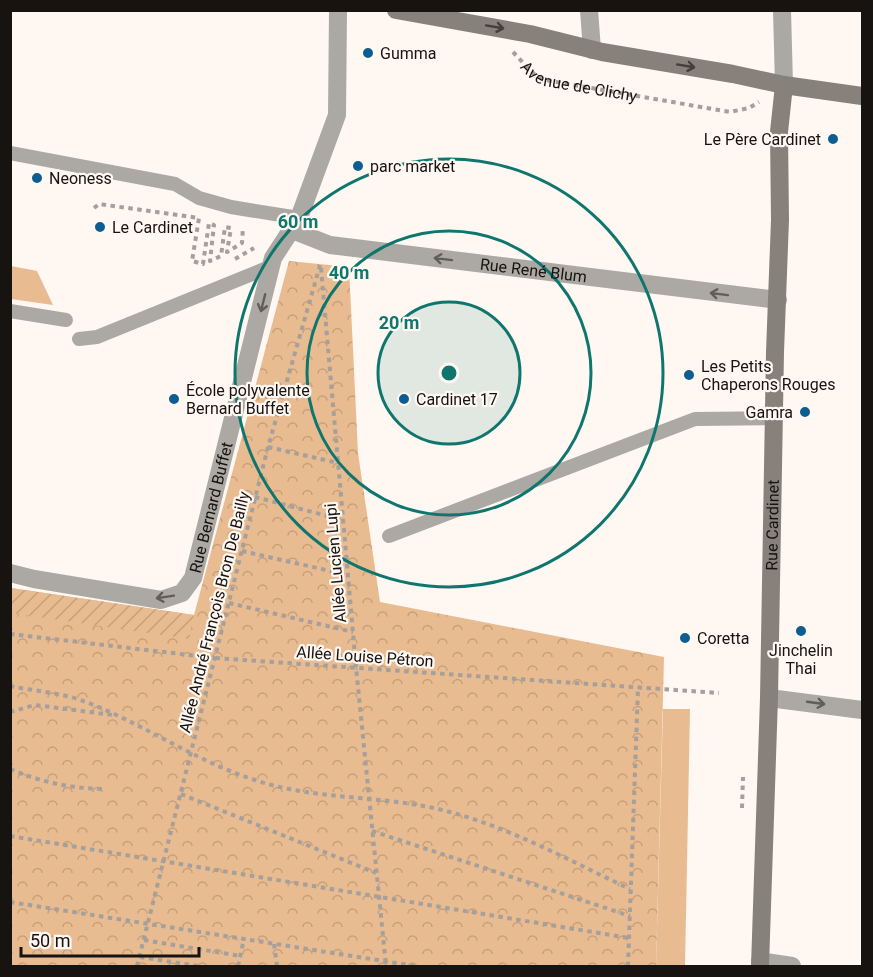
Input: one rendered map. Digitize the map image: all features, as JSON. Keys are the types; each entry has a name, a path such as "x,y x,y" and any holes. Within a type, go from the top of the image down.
{"main road":[{"name":"Avenue de Clichy","path":"396,10 460,16 592,50 784,85 862,96"},
{"name":"Rue Cardinet","path":"760,964 769,698 780,220 779,132 784,85"}],"street":[{"name":"Rue Bernard Buffet","path":"10,573 161,600 182,593 193,578 273,258 296,224 337,115 338,10"},
{"path":"589,10 592,50"},
{"path":"782,10 784,85"},
{"name":"Rue René Blum","path":"296,224 330,245 777,300"},
{"path":"769,698 862,710"},
{"path":"760,964 792,966"}],"lane":[{"path":"10,153 175,184 199,198 296,224"},
{"path":"79,339 97,337 272,266"},
{"path":"10,311 66,320"},
{"path":"389,536 695,419 774,418"}],"path":[{"name":"Avenue de Clichy","path":"512,51 534,74 545,81 730,112 749,108 784,85"},
{"path":"94,208 99,204 199,218 192,261 202,264 209,224 214,225 210,261 221,256 225,227 231,228 227,252 242,243 244,225 250,226"},
{"name":"Allée André François Bron De Bailly","path":"137,966 268,447 321,265"},
{"name":"Allée Lucien Lupi","path":"321,265 356,667 386,964"},
{"path":"268,447 338,463"},
{"path":"255,497 343,520"},
{"path":"242,551 348,575"},
{"path":"229,603 353,632"},
{"name":"Allée Louise Pétron","path":"10,634 215,658 719,693"},
{"path":"10,686 83,700 227,770 281,788 316,795 437,809 483,823 630,889"},
{"path":"628,966 638,688"},
{"path":"10,712 35,705 119,716"},
{"path":"11,769 34,779 75,788 102,789"},
{"path":"181,794 376,873"},
{"path":"372,831 630,916"},
{"path":"10,836 629,938"},
{"path":"10,902 149,923 386,964 415,966"},
{"path":"244,939 239,966 247,966"},
{"path":"144,940 240,956"},
{"path":"274,944 277,966"},
{"path":"140,957 198,966"}],"green space":[{"path":"289,261 349,267 358,453 380,602 664,657 656,966 11,966 11,588 194,615"},
{"path":"11,266 37,271 53,305 11,299"},
{"path":"11,588 194,615 189,639 11,613"},
{"path":"663,709 690,709 685,966 656,966"}],"place":[{"name":"Gumma","path":"368,53"},
{"name":"Le Père Cardinet","path":"833,139"},
{"name":"parc market","path":"358,166"},
{"name":"Neoness","path":"37,178"},
{"name":"Le Cardinet","path":"100,227"},
{"name":"Les Petits Chaperons Rouges","path":"689,375"},
{"name":"École polyvalente Bernard Buffet","path":"174,399"},
{"name":"Cardinet 17","path":"404,399"},
{"name":"Gamra","path":"805,412"},
{"name":"Jinchelin Thai","path":"801,631"},
{"name":"Coretta","path":"685,638"}]}
